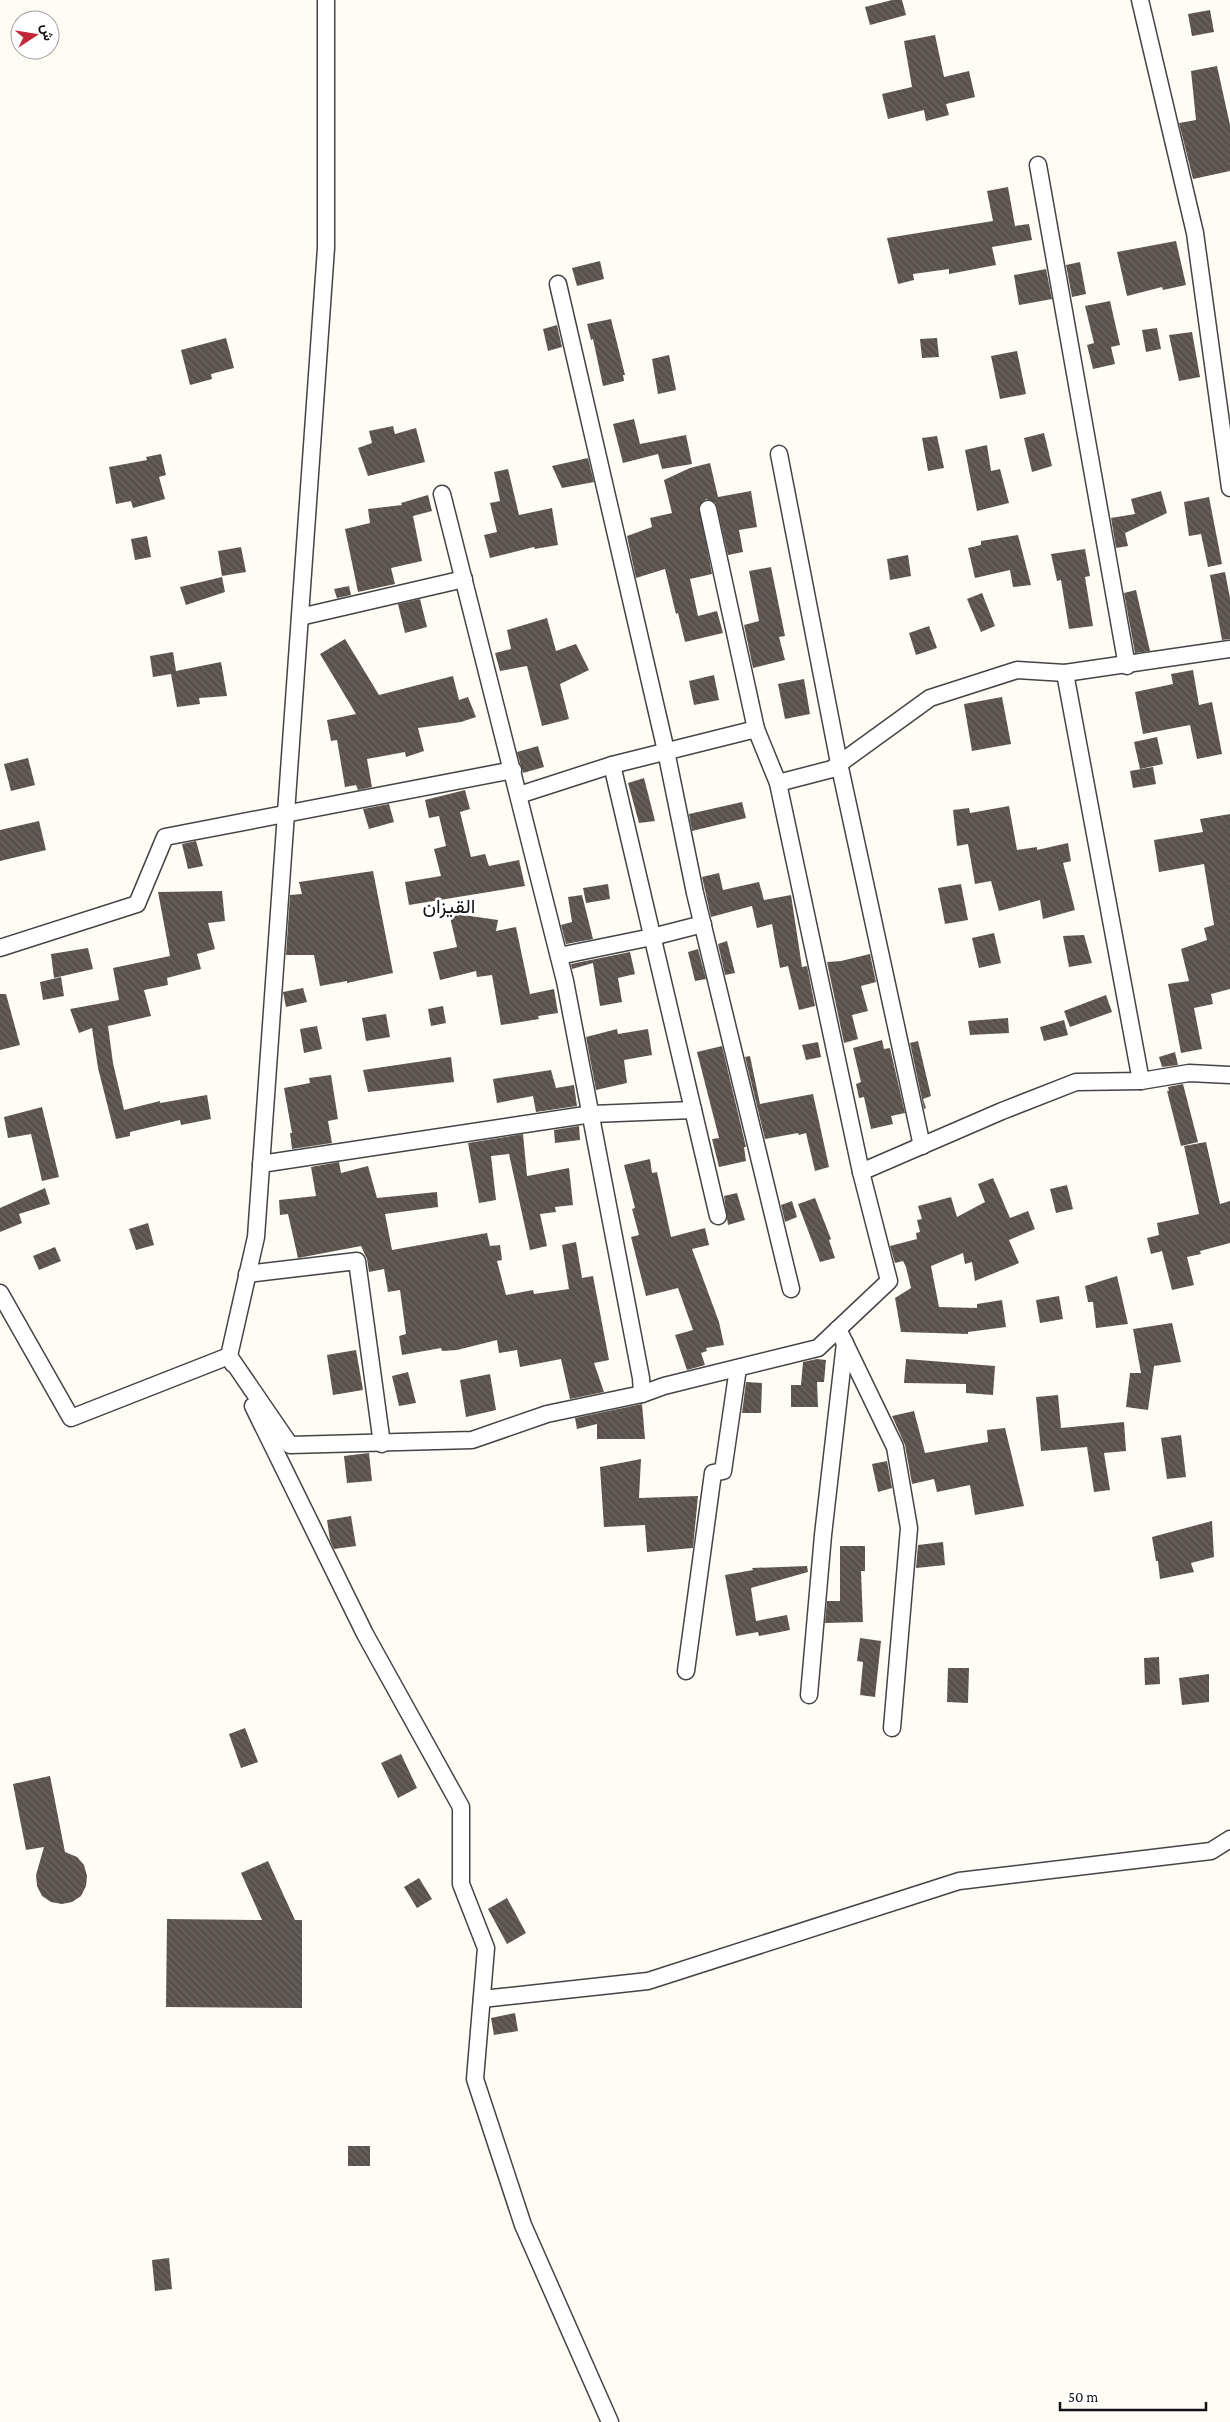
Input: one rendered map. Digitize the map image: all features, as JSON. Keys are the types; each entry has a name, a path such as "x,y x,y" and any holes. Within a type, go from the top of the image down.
{"street":[{"path":"326,0 326,248 256,1237 229,1356 365,1634 461,1807 461,1884 486,1948 475,2079 523,2225 610,2422"},
{"path":"1140,0 1195,233 1230,488"},
{"path":"1038,165 1127,666"},
{"path":"558,284 666,751 703,924 791,1289"},
{"path":"779,454 839,763 922,1146"},
{"path":"442,494 559,956 592,1114 641,1378 642,1394"},
{"path":"229,1356 290,1445 382,1444 472,1440 547,1414 642,1394 664,1386 818,1348 842,1336 889,1282 860,1172 778,784 756,729 708,509"},
{"path":"300,617 464,579"},
{"path":"778,784 832,769 930,698 1017,670 1065,673 1127,666 1230,649"},
{"path":"1065,673 1141,1081"},
{"path":"519,794 612,765 756,729"},
{"path":"612,765 718,1216"},
{"path":"0,948 137,904 165,837 513,770"},
{"path":"559,956 652,937 703,924"},
{"path":"860,1172 1002,1111 1076,1082 1141,1081 1189,1073 1230,1075"},
{"path":"261,1164 592,1114 693,1110"},
{"path":"247,1274 358,1261 382,1444"},
{"path":"0,1293 70,1418 229,1356"},
{"path":"809,1695 842,1336"},
{"path":"842,1336 895,1447 908,1528 892,1728"},
{"path":"686,1671 713,1473 723,1471 738,1368"},
{"path":"482,1999 648,1981 959,1880 1211,1851 1230,1840"}],"building":[{"path":"892,0 902,0 906,15 870,25 865,7"},
{"path":"1210,10 1214,32 1192,36 1188,14"},
{"path":"935,35 944,77 969,71 975,97 946,104 949,115 926,121 924,110 888,119 882,94 912,87 904,41"},
{"path":"1217,66 1230,125 1230,171 1193,179 1179,123 1196,120 1191,71"},
{"path":"1008,187 1015,226 1029,224 1032,240 992,247 996,265 949,274 949,269 913,274 914,280 898,284 887,238 993,221 987,191"},
{"path":"1176,241 1186,285 1163,290 1162,287 1127,296 1117,252"},
{"path":"600,261 604,279 577,286 572,268"},
{"path":"1080,262 1086,294 1072,297 1066,265"},
{"path":"1046,269 1052,299 1019,305 1014,275"},
{"path":"1110,301 1120,345 1111,347 1115,364 1093,369 1087,345 1094,343 1085,306"},
{"path":"611,319 625,375 623,375 624,381 603,386 593,339 591,340 587,324"},
{"path":"557,325 562,347 548,351 543,329"},
{"path":"1157,328 1161,349 1146,352 1142,330"},
{"path":"1192,332 1200,377 1179,381 1169,335"},
{"path":"226,338 234,368 211,374 212,379 190,385 181,350"},
{"path":"937,338 939,357 922,358 920,339"},
{"path":"1017,351 1026,394 1000,399 991,356"},
{"path":"669,355 676,390 658,394 652,359"},
{"path":"634,419 640,444 686,435 692,464 662,469 658,454 623,463 613,424"},
{"path":"393,426 395,434 416,428 425,462 368,476 358,448 372,443 369,431"},
{"path":"1044,433 1052,466 1032,472 1024,438"},
{"path":"937,436 944,468 928,471 922,438"},
{"path":"987,445 991,471 1000,469 1009,503 977,511 965,450"},
{"path":"161,454 166,475 159,477 165,499 133,508 131,501 116,504 109,467 147,460 146,457"},
{"path":"588,458 594,482 562,488 552,466"},
{"path":"710,463 718,497 751,491 757,527 739,530 743,552 728,555 716,503 706,499 699,506 712,574 690,579 698,616 717,611 723,633 685,642 665,569 636,578 627,536 652,527 650,518 672,513 664,480 690,468"},
{"path":"508,469 519,515 552,508 558,545 535,549 534,547 490,558 484,535 497,532 490,503 500,501 494,472"},
{"path":"1161,491 1167,513 1125,533 1128,546 1116,548 1111,518 1135,514 1131,499"},
{"path":"428,495 432,511 413,516 422,561 391,568 395,584 358,592 345,529 370,523 368,509 402,505 401,503"},
{"path":"1209,497 1222,564 1208,567 1201,534 1189,536 1184,502"},
{"path":"1018,535 1031,585 1013,587 1010,570 975,578 968,548 981,545 981,541"},
{"path":"147,536 151,557 135,560 131,539"},
{"path":"241,547 246,572 222,576 218,551"},
{"path":"1085,549 1090,576 1085,577 1093,626 1069,629 1061,580 1057,581 1051,554"},
{"path":"908,555 911,576 890,580 887,559"},
{"path":"771,567 785,636 779,637 785,660 753,668 744,625 759,621 749,571"},
{"path":"1225,572 1230,598 1230,639 1222,640 1210,575"},
{"path":"222,577 225,592 186,605 180,587"},
{"path":"349,586 351,595 337,598 334,589"},
{"path":"1136,590 1150,651 1135,653 1124,593"},
{"path":"982,593 995,626 981,632 967,599"},
{"path":"420,599 427,627 405,633 398,604"},
{"path":"547,618 556,651 576,644 589,670 560,684 569,719 542,726 527,666 500,671 495,653 511,649 507,630"},
{"path":"929,626 937,648 916,655 909,633"},
{"path":"345,639 379,695 453,676 459,700 468,697 476,717 461,722 418,728 424,751 406,757 405,752 367,759 372,787 358,790 356,785 345,787 337,740 331,741 327,720 356,714 320,654"},
{"path":"173,652 176,671 221,662 227,696 199,698 200,704 177,707 171,674 153,677 150,656"},
{"path":"1193,670 1199,705 1212,702 1222,754 1197,759 1190,725 1143,734 1135,692 1173,684 1171,674"},
{"path":"714,675 719,700 694,705 689,681"},
{"path":"804,679 810,714 785,719 778,684"},
{"path":"1002,697 1011,744 972,751 964,704"},
{"path":"1157,737 1163,764 1140,769 1134,742"},
{"path":"538,746 544,767 523,773 517,752"},
{"path":"28,758 35,785 11,791 4,764"},
{"path":"1153,767 1156,784 1133,788 1130,771"},
{"path":"644,778 655,821 639,823 628,783"},
{"path":"465,790 470,809 460,812 471,857 485,854 489,866 519,860 525,886 409,905 405,882 441,876 434,849 446,846 439,816 429,818 425,800"},
{"path":"742,802 746,818 692,831 689,814"},
{"path":"389,804 394,822 369,829 363,809"},
{"path":"1009,806 1017,850 1037,847 1037,850 1068,843 1071,861 1063,863 1075,910 1043,919 1040,900 999,911 991,881 975,884 968,844 957,846 953,810 969,808 970,813"},
{"path":"1230,814 1230,989 1211,994 1213,1004 1194,1008 1202,1049 1181,1053 1168,984 1189,981 1181,949 1207,940 1204,928 1214,925 1204,864 1159,872 1154,840 1203,832 1200,819"},
{"path":"39,821 46,850 0,861 0,830"},
{"path":"196,841 203,866 188,869 182,844"},
{"path":"373,871 393,973 347,983 347,981 320,986 314,955 286,955 290,895 302,894 299,882"},
{"path":"719,873 723,890 759,882 764,900 791,895 802,967 807,966 815,1006 799,1010 788,966 780,968 772,924 757,928 752,906 711,917 702,877"},
{"path":"608,884 610,899 586,903 583,888"},
{"path":"961,884 968,920 945,924 938,888"},
{"path":"222,891 225,921 208,923 215,949 197,954 201,969 167,978 168,985 144,990 151,1016 108,1026 113,1063 124,1110 160,1101 160,1103 207,1095 211,1119 181,1125 180,1120 130,1132 130,1136 116,1139 98,1068 92,1028 79,1033 70,1009 119,1000 113,968 170,956 158,892"},
{"path":"582,895 593,939 566,944 561,925 572,922 568,897"},
{"path":"449,913 498,920 496,931 516,927 530,994 554,989 558,1013 538,1016 539,1019 501,1025 492,975 477,977 476,971 440,980 433,952 457,947"},
{"path":"994,933 1001,963 979,968 972,938"},
{"path":"1084,935 1092,963 1069,967 1063,936"},
{"path":"727,941 735,973 725,975 718,944"},
{"path":"88,948 93,969 54,978 51,954"},
{"path":"698,949 706,979 695,981 688,952"},
{"path":"630,952 635,974 618,978 622,1002 600,1006 593,963 572,969 571,964"},
{"path":"870,954 876,982 861,986 868,1011 852,1015 858,1039 844,1043 827,962 841,961"},
{"path":"61,977 64,996 43,1000 40,982"},
{"path":"303,988 307,1002 286,1007 283,992"},
{"path":"0,994 6,994 20,1045 0,1050"},
{"path":"1106,995 1112,1012 1070,1027 1064,1011"},
{"path":"443,1006 446,1023 431,1026 428,1009"},
{"path":"386,1014 390,1037 366,1041 362,1018"},
{"path":"1008,1018 1009,1033 970,1035 968,1021"},
{"path":"1064,1020 1068,1035 1044,1041 1040,1027"},
{"path":"317,1026 322,1049 304,1053 300,1029"},
{"path":"617,1029 618,1034 648,1029 652,1055 624,1060 627,1083 596,1090 586,1037"},
{"path":"882,1040 884,1049 890,1048 905,1113 891,1116 893,1124 871,1129 864,1097 859,1098 856,1084 861,1082 853,1048"},
{"path":"918,1041 931,1096 923,1099 926,1108 924,1109 910,1043"},
{"path":"818,1042 821,1057 806,1060 802,1045"},
{"path":"722,1046 746,1147 744,1147 746,1161 719,1167 712,1139 719,1138 697,1052"},
{"path":"1175,1052 1178,1065 1162,1067 1159,1057"},
{"path":"750,1056 760,1104 813,1094 829,1167 815,1171 806,1133 765,1139 745,1057"},
{"path":"451,1057 454,1082 368,1092 363,1070"},
{"path":"551,1070 556,1088 574,1085 577,1106 536,1112 533,1096 497,1103 493,1079"},
{"path":"331,1075 338,1119 328,1121 332,1143 292,1149 290,1133 292,1133 284,1088 310,1083 309,1078"},
{"path":"1183,1084 1198,1142 1181,1146 1167,1091 1169,1091 1168,1087"},
{"path":"42,1107 59,1177 42,1181 31,1134 8,1138 4,1117"},
{"path":"579,1126 580,1140 555,1143 554,1130"},
{"path":"523,1134 527,1176 569,1168 573,1205 555,1207 556,1212 540,1214 547,1246 530,1250 509,1154 491,1156 496,1200 479,1203 468,1143"},
{"path":"1206,1142 1220,1204 1230,1201 1230,1243 1200,1251 1201,1254 1187,1257 1194,1285 1172,1290 1162,1251 1151,1254 1147,1238 1159,1235 1157,1223 1199,1214 1184,1146"},
{"path":"650,1159 652,1173 657,1172 671,1237 705,1228 709,1245 692,1249 719,1322 724,1345 706,1348 707,1351 701,1353 705,1365 687,1370 675,1335 693,1330 678,1288 646,1296 631,1237 639,1235 632,1209 635,1208 624,1165"},
{"path":"339,1162 341,1173 368,1166 377,1198 437,1192 438,1207 385,1214 392,1250 487,1233 490,1246 500,1245 502,1260 497,1261 506,1295 533,1290 534,1294 569,1289 562,1245 576,1242 582,1278 593,1276 609,1360 594,1363 604,1392 570,1399 561,1359 520,1367 517,1350 499,1353 497,1340 457,1350 442,1351 441,1348 402,1355 399,1336 406,1334 400,1290 388,1292 384,1269 369,1272 367,1259 361,1246 298,1258 288,1214 280,1215 279,1200 316,1196 311,1167"},
{"path":"993,1178 1010,1218 1028,1211 1035,1229 1009,1240 1019,1263 975,1281 972,1262 965,1264 963,1253 931,1266 939,1307 977,1308 977,1304 1002,1300 1006,1327 968,1332 968,1334 901,1332 895,1298 911,1288 903,1261 895,1263 890,1246 917,1239 916,1233 920,1232 917,1220 922,1219 918,1206 951,1197 957,1217 985,1202 978,1184"},
{"path":"1067,1185 1073,1209 1056,1213 1050,1189"},
{"path":"45,1188 50,1204 19,1214 22,1223 0,1232 0,1208"},
{"path":"737,1193 745,1220 728,1225 724,1196"},
{"path":"815,1198 831,1239 829,1240 835,1258 820,1262 798,1204"},
{"path":"792,1201 797,1217 785,1222 781,1205"},
{"path":"148,1223 154,1245 136,1250 129,1229"},
{"path":"55,1247 61,1261 39,1270 33,1256"},
{"path":"1117,1276 1128,1324 1096,1328 1093,1302 1088,1302 1085,1286"},
{"path":"1059,1296 1063,1319 1040,1323 1036,1300"},
{"path":"1172,1323 1181,1362 1154,1366 1148,1410 1126,1407 1130,1373 1141,1373 1133,1329"},
{"path":"356,1350 363,1390 333,1395 327,1355"},
{"path":"817,1359 826,1360 824,1382 817,1382 818,1407 791,1407 791,1385 801,1385 803,1362"},
{"path":"906,1359 995,1366 993,1395 966,1393 966,1384 904,1383"},
{"path":"408,1372 416,1403 399,1406 392,1376"},
{"path":"490,1374 496,1410 466,1417 460,1380"},
{"path":"746,1382 762,1383 761,1413 742,1413"},
{"path":"1058,1395 1061,1428 1124,1422 1126,1451 1104,1453 1110,1490 1094,1492 1087,1447 1041,1451 1036,1397"},
{"path":"642,1404 645,1439 597,1439 597,1424 577,1429 575,1418"},
{"path":"914,1411 925,1453 988,1442 987,1430 1005,1428 1024,1506 975,1515 970,1485 937,1492 934,1479 912,1484 905,1445 892,1416"},
{"path":"1181,1435 1186,1477 1167,1479 1161,1438"},
{"path":"369,1453 372,1481 347,1483 344,1456"},
{"path":"641,1459 639,1498 698,1496 693,1548 647,1552 645,1525 604,1527 600,1467"},
{"path":"887,1461 892,1488 878,1492 872,1464"},
{"path":"351,1516 356,1546 334,1549 330,1540 327,1520"},
{"path":"1212,1521 1214,1557 1191,1563 1194,1572 1160,1579 1152,1537"},
{"path":"943,1542 945,1565 916,1568 918,1545"},
{"path":"840,1546 865,1546 865,1571 861,1571 863,1622 825,1623 827,1601 840,1601"},
{"path":"807,1566 808,1572 751,1588 756,1621 787,1615 790,1630 759,1636 758,1632 736,1636 725,1575 753,1570 752,1568"},
{"path":"860,1638 881,1641 875,1697 860,1695 863,1662 857,1661"},
{"path":"1159,1657 1160,1684 1145,1685 1144,1658"},
{"path":"948,1668 969,1668 968,1703 947,1702"},
{"path":"1209,1674 1209,1702 1182,1705 1179,1678"},
{"path":"245,1728 258,1762 241,1768 229,1734"},
{"path":"401,1754 417,1788 398,1798 381,1763"},
{"path":"50,1776 65,1852 77,1857 84,1865 87,1876 86,1886 81,1896 72,1902 62,1904 51,1902 42,1896 37,1886 36,1875 44,1847 26,1850 13,1784"},
{"path":"268,1861 295,1920 302,1920 302,2008 166,2007 167,1919 262,1920 241,1873"},
{"path":"419,1878 432,1899 417,1908 404,1887"},
{"path":"507,1898 526,1933 507,1944 488,1909"},
{"path":"515,2013 518,2031 494,2035 491,2018"},
{"path":"348,2146 370,2146 370,2166 348,2166"},
{"path":"169,2258 172,2289 155,2291 152,2260"}],"district":[{"name":"القيزان","path":"449,906"}]}
